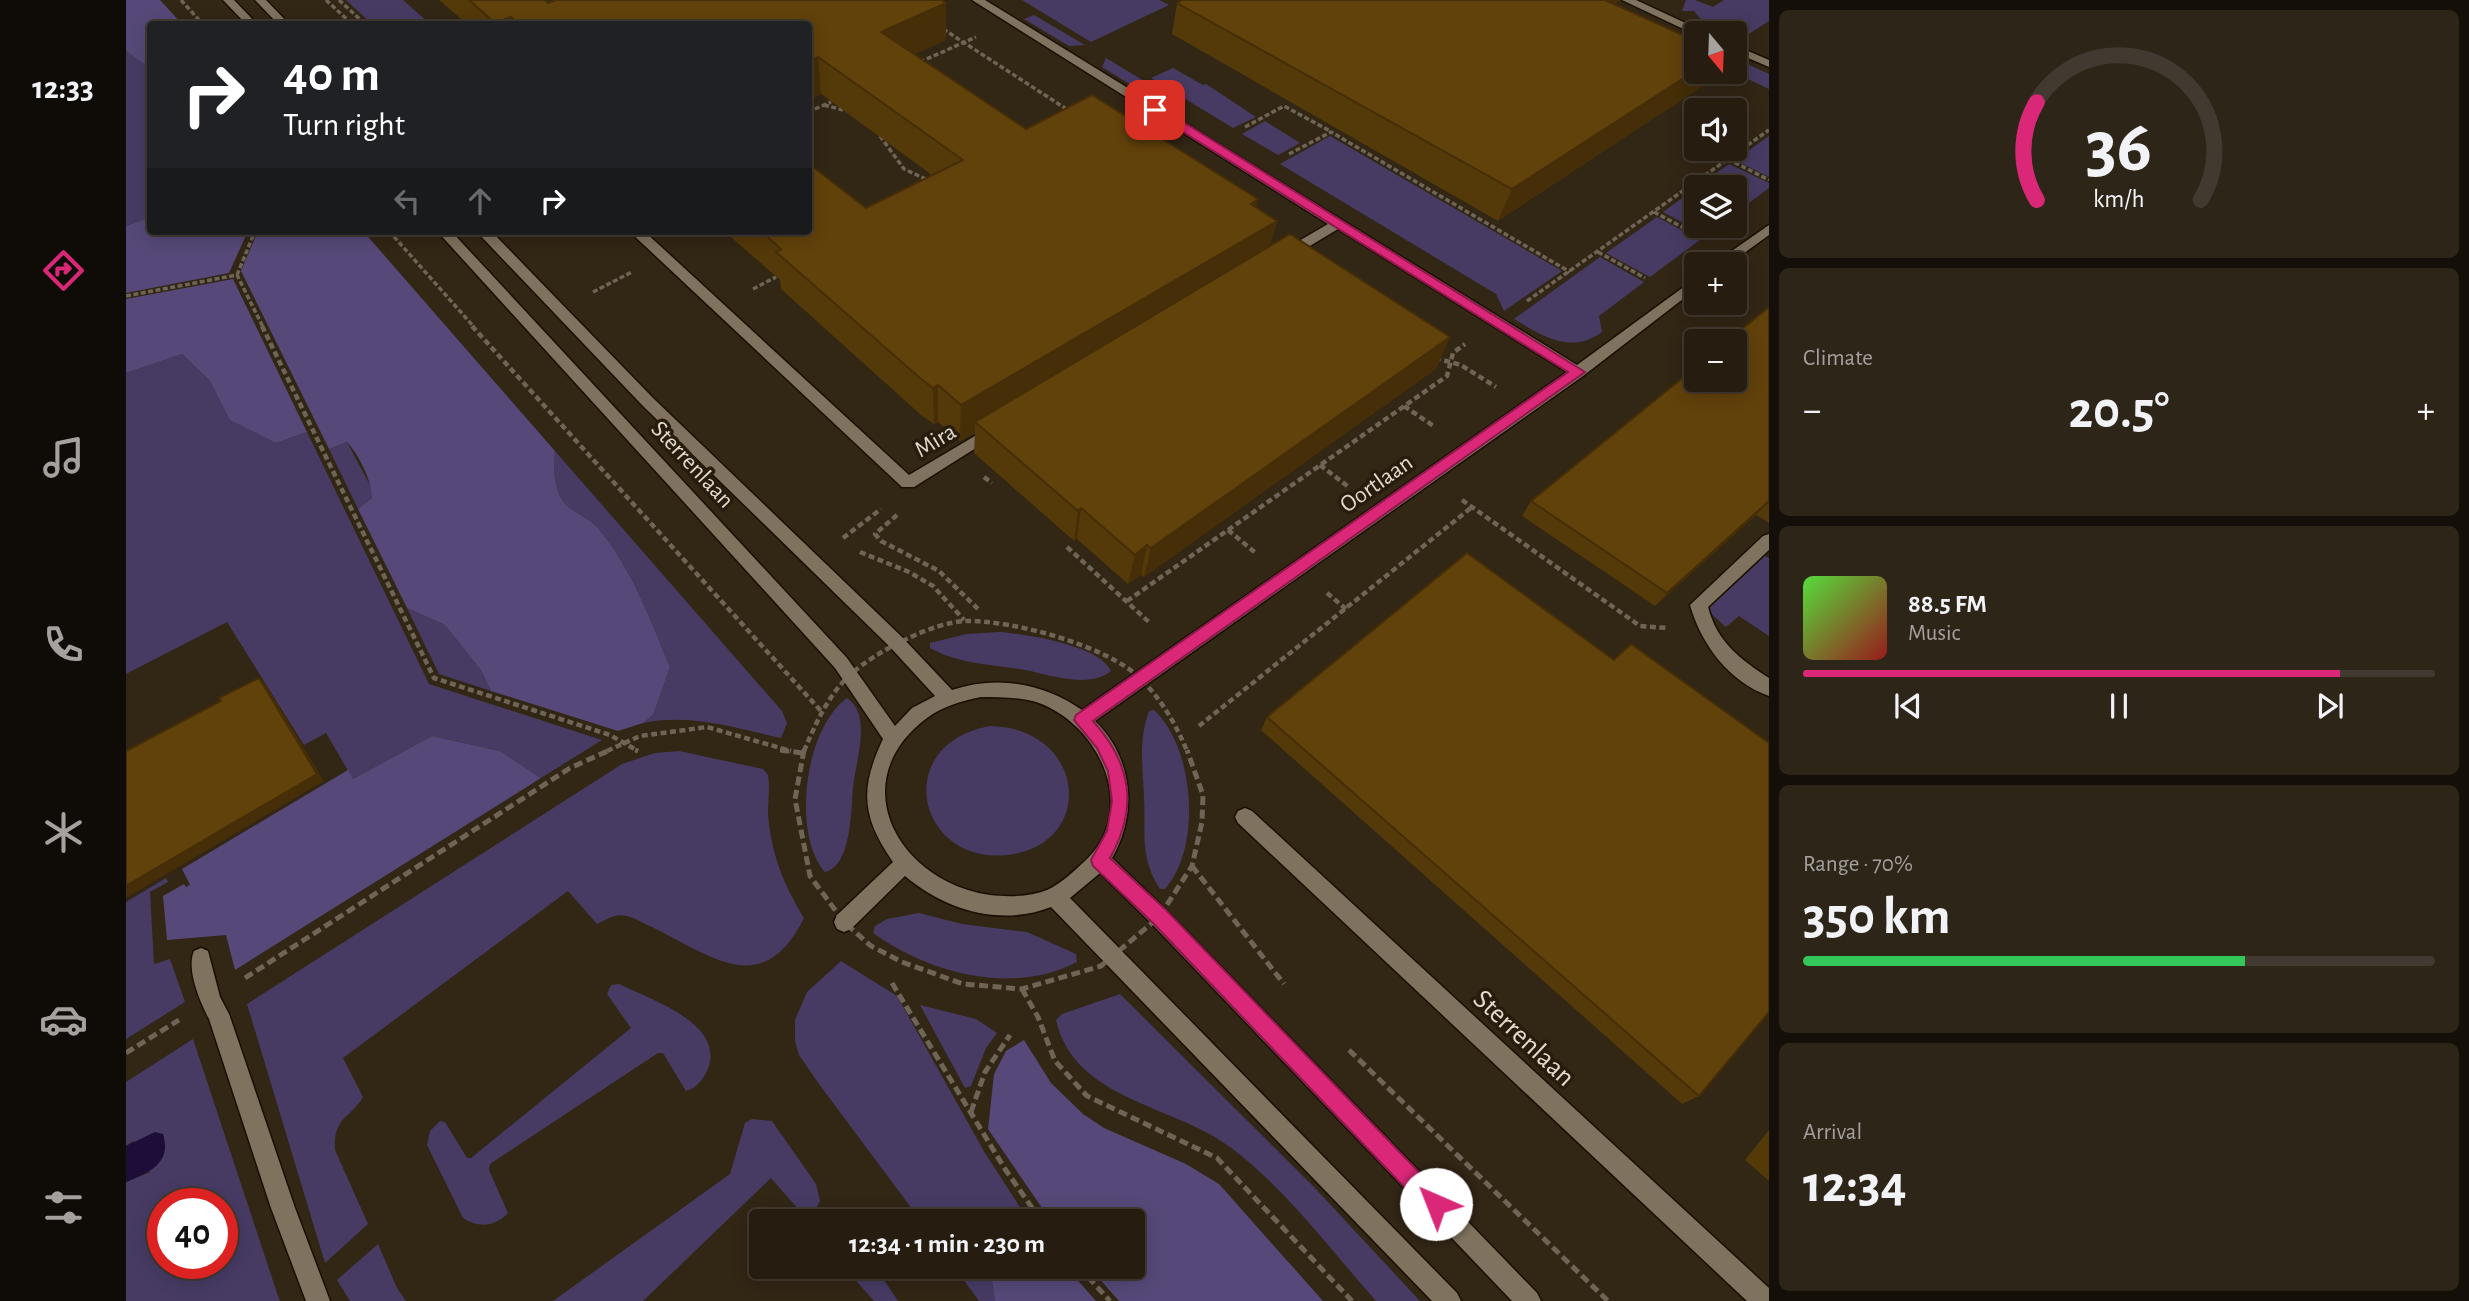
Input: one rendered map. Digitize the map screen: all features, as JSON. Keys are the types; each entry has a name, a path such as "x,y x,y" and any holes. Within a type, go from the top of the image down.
{"street":[{"path":"229,0 249,21"},
{"path":"260,0 281,21"},
{"path":"977,0 1578,372"},
{"path":"1627,0 1684,25"},
{"path":"1649,10 1665,0"},
{"path":"1747,54 1769,64"},
{"path":"1271,264 1339,223"},
{"path":"1738,252 1769,229"},
{"name":"Sterrenlaan","path":"448,235 850,675 894,739"},
{"name":"Sterrenlaan","path":"487,235 648,402 897,642 947,698"},
{"name":"Mira","path":"640,235 908,484 1013,420"},
{"name":"Oortlaan","path":"1082,720 1529,407 1684,290"},
{"path":"1769,540 1699,605 1704,631 1724,657 1769,688"},
{"path":"981,689 1017,691 1052,701 1082,720 1103,743 1116,771 1120,801 1115,832 1100,860 1055,897 1024,905 980,906 937,892 903,865 884,835 876,802 880,768 894,739 917,715 947,698 981,689"},
{"name":"Sterrenlaan","path":"1245,817 1765,1301"},
{"path":"1100,860 1159,917 1529,1301"},
{"path":"844,922 903,865"},
{"path":"1055,897 1449,1301"},
{"path":"201,958 210,1000 218,1014 283,1208 318,1301"}],"path":[{"path":"181,0 200,21"},
{"path":"326,0 349,21"},
{"path":"339,0 362,21"},
{"path":"942,28 1075,115"},
{"path":"812,110 831,102"},
{"path":"823,105 843,110"},
{"path":"1214,146 1284,106 1570,272"},
{"path":"1747,146 1769,130"},
{"path":"1257,173 1331,132"},
{"path":"880,136 880,140 894,150 900,166 914,177 934,181"},
{"path":"1127,601 1447,376 1453,354 1725,161"},
{"path":"1732,161 1769,180"},
{"path":"1654,212 1728,252"},
{"path":"252,235 237,275 433,678 610,735 638,751"},
{"path":"393,235 578,446 821,711"},
{"path":"1598,251 1676,296"},
{"path":"589,294 663,256"},
{"path":"126,296 237,275"},
{"path":"1424,350 1461,365 1529,407"},
{"path":"982,476 992,483"},
{"path":"1428,476 1640,626 1704,631"},
{"path":"908,484 893,500 840,540 933,586 965,621"},
{"path":"1199,726 1472,507"},
{"path":"900,513 875,534 884,546 942,573 978,609"},
{"path":"1067,547 1151,623 1143,629"},
{"path":"965,621 1036,631 1087,645 1140,678 1166,711 1181,739 1203,795 1202,821 1192,866 1159,917 1114,957 1071,977 1022,989 963,984 902,962 871,946 844,922 810,876 795,799 803,753 821,711 850,675 897,642 965,621"},
{"path":"126,1053 570,768 624,743 640,736 707,727 782,750 803,753"},
{"path":"1192,866 1288,989"},
{"path":"892,983 970,1112 1033,1209"},
{"path":"1022,989 1038,1017 1055,1061 1087,1096 1217,1157 1352,1301"},
{"path":"970,1112 985,1072 1010,1035"},
{"path":"1346,1048 1608,1301"},
{"path":"1090,1279 1110,1301"}],"shaded area":[{"path":"126,0 160,0 179,21 147,21 147,63 142,63 126,51"},
{"path":"346,0 403,0 427,21 369,21"},
{"path":"1022,0 1159,0 1169,5 1091,42"},
{"path":"1686,0 1695,0 1713,7 1724,0 1769,0 1769,21 1747,35 1747,21 1702,21 1694,11 1682,11"},
{"path":"1034,15 1085,45 1069,46 1024,19"},
{"path":"126,51 142,63 147,63 147,218 126,226"},
{"path":"1106,58 1149,84 1139,90 1102,67"},
{"path":"1747,64 1769,74 1769,89 1747,79"},
{"path":"1173,68 1203,85 1206,84 1256,117 1233,128 1151,78"},
{"path":"1265,121 1300,143 1278,155 1242,134"},
{"path":"1330,136 1562,271 1504,311 1496,294 1280,164"},
{"path":"1769,136 1769,177 1737,161 1747,161 1747,152"},
{"path":"1729,164 1769,183 1769,188 1747,204 1747,175 1714,175"},
{"path":"1684,197 1684,223 1663,212"},
{"path":"1657,217 1684,231 1684,238 1700,240 1650,277 1606,253"},
{"path":"147,218 147,235 246,235 229,273 126,293 126,226"},
{"path":"256,235 366,235 555,451 555,481 564,503 598,528 621,560 670,667 653,715 643,723 618,731 491,691 481,670 445,625 407,608 358,509 372,498 364,468 347,442 329,449 241,271"},
{"path":"1600,257 1644,282 1599,316 1602,332 1591,339 1568,342 1546,337 1514,319"},
{"path":"233,279 307,432 276,443 230,420 210,381 182,354 126,373 126,299"},
{"path":"182,354 210,381 231,420 276,443 307,432 429,684 602,740 541,778 500,751 432,736 353,779 326,733 304,745 227,622 126,674 126,373"},
{"path":"347,442 372,489 372,498 358,509 329,449"},
{"path":"555,451 782,711 787,723 781,738 695,721 661,720 643,723 653,715 670,667 621,560 598,528 568,507 561,498 555,481"},
{"path":"1765,556 1769,558 1769,636 1739,616 1726,627 1707,610"},
{"path":"407,608 445,625 481,670 491,691 439,674"},
{"path":"999,632 1060,642 1092,654 1111,671 1092,679 1069,679 965,661 930,648 930,643 967,634"},
{"path":"847,698 855,706 859,716 859,753 845,848 834,867 825,872 814,855 808,833 808,782 821,732 833,712"},
{"path":"1154,710 1168,727 1178,748 1189,798 1185,849 1177,871 1165,889 1160,889 1153,877 1145,844 1142,744 1149,711"},
{"path":"990,726 1022,732 1046,746 1062,765 1069,788 1067,810 1056,831 1036,847 1007,855 976,853 952,842 936,823 927,801 928,777 938,755 958,737"},
{"path":"432,736 500,751 541,778 235,970 226,935 167,940 163,896 184,884 186,887 190,885 182,869 348,770 353,779"},
{"path":"679,751 763,769 768,775 768,814 775,856 804,918 788,943 772,958 754,965 736,964 716,959 630,917 615,916 597,924 568,891 343,1058 363,1097 343,1119 337,1131 335,1150 368,1224 325,1263 247,1004 622,764 655,753"},
{"path":"166,878 168,882 150,892 154,964 170,959 185,1002 126,1039 126,902"},
{"path":"919,913 962,924 1027,932 1076,954 1077,962 1052,972 1026,977 972,975 919,959 873,933 875,926 887,919"},
{"path":"841,961 897,996 985,1153 1021,1209 912,1209 799,1055 795,1041 795,1020 807,992"},
{"path":"619,984 666,1006 696,1026 706,1039 710,1053 708,1069 704,1076 696,1086 686,1091 663,1053 658,1053 490,1164 489,1170 508,1213 503,1218 480,1225 463,1218 427,1145 430,1131 440,1121 445,1122 467,1158 471,1158 631,1028 607,994 611,985"},
{"path":"1120,994 1314,1187 1420,1301 1376,1301 1270,1181 1230,1147 1207,1133 1129,1098 1083,1068 1066,1047 1056,1020 1062,1014"},
{"path":"920,1005 976,1019 997,1033 986,1048 971,1086 965,1088"},
{"path":"193,1039 280,1301 126,1301 126,1182 150,1172 133,1141 126,1146 126,1082"},
{"path":"1024,1040 1051,1083 1083,1114 1104,1128 1186,1164 1219,1184 1323,1301 1119,1301 1100,1279 1145,1279 1145,1209 1043,1209 988,1129 994,1074 1006,1051"},
{"path":"752,1119 772,1121 816,1184 820,1201 816,1209 798,1209 771,1178 643,1301 553,1301 730,1174 745,1123"},
{"path":"155,1132 163,1134 165,1144 162,1159 151,1170 126,1182 126,1146"},
{"path":"378,1244 397,1288 406,1301 350,1301 337,1280"},
{"path":"855,1279 883,1279 898,1301 874,1301"},
{"path":"963,1279 992,1279 995,1301 979,1301"},
{"path":"992,1279 1077,1279 1096,1301 995,1301"}],"building":[{"path":"469,0 545,0 548,3 556,0 942,0 946,3 881,32 1026,129 1092,95 1258,199 1251,204 1277,221 961,405 938,385 933,388 920,378 776,252 781,249 765,235 812,235 812,166 866,208 963,160 818,57 812,59 812,21 516,21 511,17 493,21"},
{"path":"1182,0 1605,0 1684,36 1684,78 1512,189 1177,3"},
{"path":"1290,234 1450,337 1151,548 1147,545 1135,555 1081,508 1078,511 975,422"},
{"path":"1769,307 1769,501 1667,593 1531,501 1684,377 1684,392 1747,392 1747,329 1742,329"},
{"path":"1467,553 1614,660 1631,644 1769,743 1769,1012 1699,1096 1267,717"},
{"path":"259,678 317,774 126,886 126,751"}],"route":[{"path":"1155,110 1578,372 1082,720 1103,743 1116,771 1120,801 1115,832 1100,860 1159,917 1436,1204"}]}
